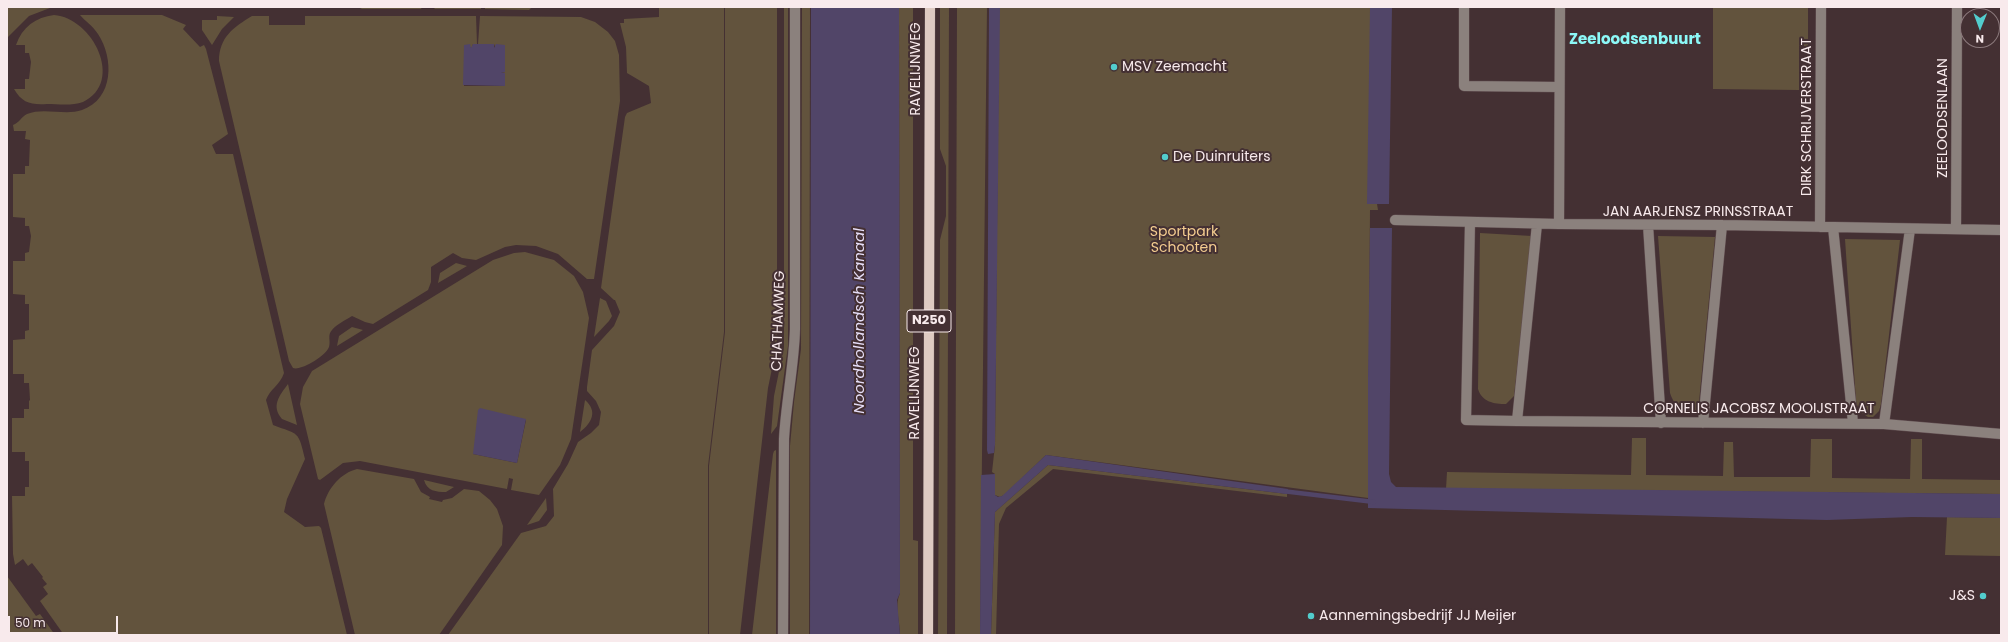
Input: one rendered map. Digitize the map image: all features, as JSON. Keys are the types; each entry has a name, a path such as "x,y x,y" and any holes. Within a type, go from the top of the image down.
{"main road":[{"name":"RAVELIJNWEG","path":"928,635 930,7"}],"street":[{"name":"CHATHAMWEG","path":"783,635 784,439 786,410 794,358 795,329 795,7"},
{"path":"1464,7 1464,86 1559,87"},
{"path":"1560,7 1560,224"},
{"name":"DIRK SCHRIJVERSTRAAT","path":"1820,227 1821,7"},
{"name":"ZEELOODSENLAAN","path":"1956,229 1957,7"},
{"name":"JAN AARJENSZ PRINSSTRAAT","path":"1395,220 1537,224 1722,225 2001,230"},
{"name":"CORNELIS JACOBSZ MOOIJSTRAAT","path":"1470,222 1466,420 1661,423 1853,423 1884,424 2001,434"},
{"path":"1517,421 1537,224"},
{"path":"1648,225 1661,423"},
{"path":"1703,423 1722,225"},
{"path":"1833,227 1853,423"},
{"path":"1884,424 1910,229"}],"green space":[{"path":"7,7 176,7 50,8 29,16 7,38"},
{"path":"358,7 422,7 421,9 362,9"},
{"path":"433,7 481,7 481,9 435,9"},
{"path":"485,7 532,7 529,10 485,9"},
{"path":"659,7 724,7 724,332 708,466 708,635 448,635 521,533 546,526 554,516 553,489 568,464 578,442 599,425 601,412 596,401 587,391 587,387 592,350 614,326 620,312 615,300 601,288 625,117 627,113 651,103 649,86 627,73 626,47 620,23 624,23 624,19 659,17"},
{"path":"725,7 777,7 777,344 768,388 740,635 709,635 709,466 725,332"},
{"path":"784,7 788,7 788,346 777,426 771,434 774,396 784,347"},
{"path":"802,7 810,7 809,635 790,635 790,446 801,349"},
{"path":"899,7 913,7 913,540 918,541 918,635 900,635 897,608 900,593"},
{"path":"940,7 949,7 947,635 938,635 940,240 946,216 946,166 940,149"},
{"path":"957,7 987,7 980,635 955,635"},
{"name":"Sportpark Schooten","path":"999,7 1371,7 1370,204 1377,204 1378,210 1370,210 1368,498 1046,455 1004,495 1000,497 995,495 995,474 992,472 995,445"},
{"path":"1713,7 1808,7 1808,46 1799,46 1799,90 1713,89"},
{"path":"54,15 68,19 81,27 99,52 103,66 102,80 95,93 83,102 70,104 32,103 20,97 14,89 25,89 25,79 29,79 31,62 29,53 25,53 25,45 16,45 22,33 30,24 41,18"},
{"path":"80,15 162,15 186,25 183,29 200,47 204,45 206,49 228,134 212,145 216,154 233,154 284,373 266,400 273,425 288,430 299,438 305,459 287,499 284,512 305,527 319,526 321,528 347,635 64,635 40,601 48,594 43,587 47,584 42,578 43,577 32,563 28,566 23,559 15,565 13,554 12,496 25,496 25,487 29,487 29,461 25,461 25,452 12,452 12,418 24,418 24,409 29,409 30,400 29,383 24,383 24,374 13,374 13,340 25,339 25,331 29,330 29,304 25,304 25,295 13,294 13,261 25,261 25,253 29,252 31,236 29,226 25,226 25,218 13,217 13,174 25,174 25,166 29,166 30,140 25,139 26,131 14,131 13,125 25,115 34,112 75,112 82,110 93,105 100,97 108,77 107,54 94,28"},
{"path":"217,16 234,17 222,29 212,45 202,30 202,20 217,20"},
{"path":"252,16 269,16 269,25 305,25 305,16 476,16 477,44 473,44 472,48 464,46 464,86 505,86 501,73 505,72 494,44 478,44 480,16 581,17 595,22 608,32 615,41 619,55 620,101 594,279 587,279 558,254 536,246 516,245 505,247 476,260 462,258 453,253 431,267 431,282 428,290 373,324 352,316 336,326 331,332 329,336 330,343 327,351 307,365 293,368 289,361 219,61 222,45 225,39 239,24"},
{"path":"1480,233 1532,236 1514,396 1506,404 1485,399 1482,397 1478,389"},
{"path":"1658,236 1715,237 1699,402 1696,411 1689,413 1677,406 1670,393"},
{"path":"1845,239 1900,240 1881,404 1879,411 1873,417 1868,417 1859,411 1856,401"},
{"path":"525,252 554,260 574,276 583,292 589,318 571,439 560,465 539,495 511,490 513,479 509,478 507,489 360,461 343,463 320,480 318,479 300,404 303,387 312,371 493,260 514,253","holes":["526,420 517,463 473,454"]},
{"path":"456,263 467,266 438,283 440,273"},
{"path":"600,298 606,301 612,316 594,337"},
{"path":"352,327 363,330 337,346 339,336"},
{"path":"288,384 297,425 282,419 277,410 279,397"},
{"path":"585,400 591,408 592,417 588,425 580,432"},
{"path":"1632,438 1646,438 1646,475 1723,476 1724,442 1733,442 1734,477 1810,477 1811,439 1832,439 1832,478 1910,479 1911,439 1922,439 1922,479 2001,480 2001,494 1446,489 1447,472 1631,475"},
{"path":"776,450 776,635 752,635 773,454"},
{"path":"1048,465 1287,494 1287,497 1053,469 1006,508 999,524 996,635 991,635 995,512"},
{"path":"357,469 414,479 421,492 430,497 429,499 442,502 443,500 452,498 464,489 479,491 490,500 497,509 503,526 502,545 439,635 355,635 324,504 329,492 336,482 346,474"},
{"path":"424,480 454,487 446,492 435,491 427,487"},
{"path":"546,498 547,510 539,521 527,525"},
{"path":"1947,517 2001,518 2001,556 1945,555"},
{"path":"7,576 36,616 40,614 55,635 7,635"}],"water":[{"name":"Noordhollandsch Kanaal","path":"811,7 899,7 900,593 897,600 900,635 810,635"},
{"path":"989,7 1000,7 995,445 994,453 988,454 987,450"},
{"path":"1370,7 1392,7 1389,204 1367,204"},
{"path":"470,44 471,48 473,44 494,44 494,48 496,44 505,45 505,72 501,73 505,73 505,86 463,85 464,45"},
{"path":"1370,228 1392,228 1389,474 1391,482 1396,487 2001,494 2001,518 1912,517 1827,520 1368,508"},
{"path":"480,408 526,419 517,463 473,454 478,410"},
{"path":"1046,455 1288,489 1287,494 1048,465 995,512 991,635 980,635 981,475 995,474 995,495 998,497 1002,496"}],"waterway":[{"path":"1282,491 1374,502"}],"place":[{"name":"MSV Zeemacht","path":"1114,67"},
{"name":"De Duinruiters","path":"1165,157"},
{"name":"J&S","path":"1983,596"},
{"name":"Aannemingsbedrijf JJ Meijer","path":"1311,616"}],"district":[{"name":"Zeeloodsenbuurt","path":"1635,40"}]}
